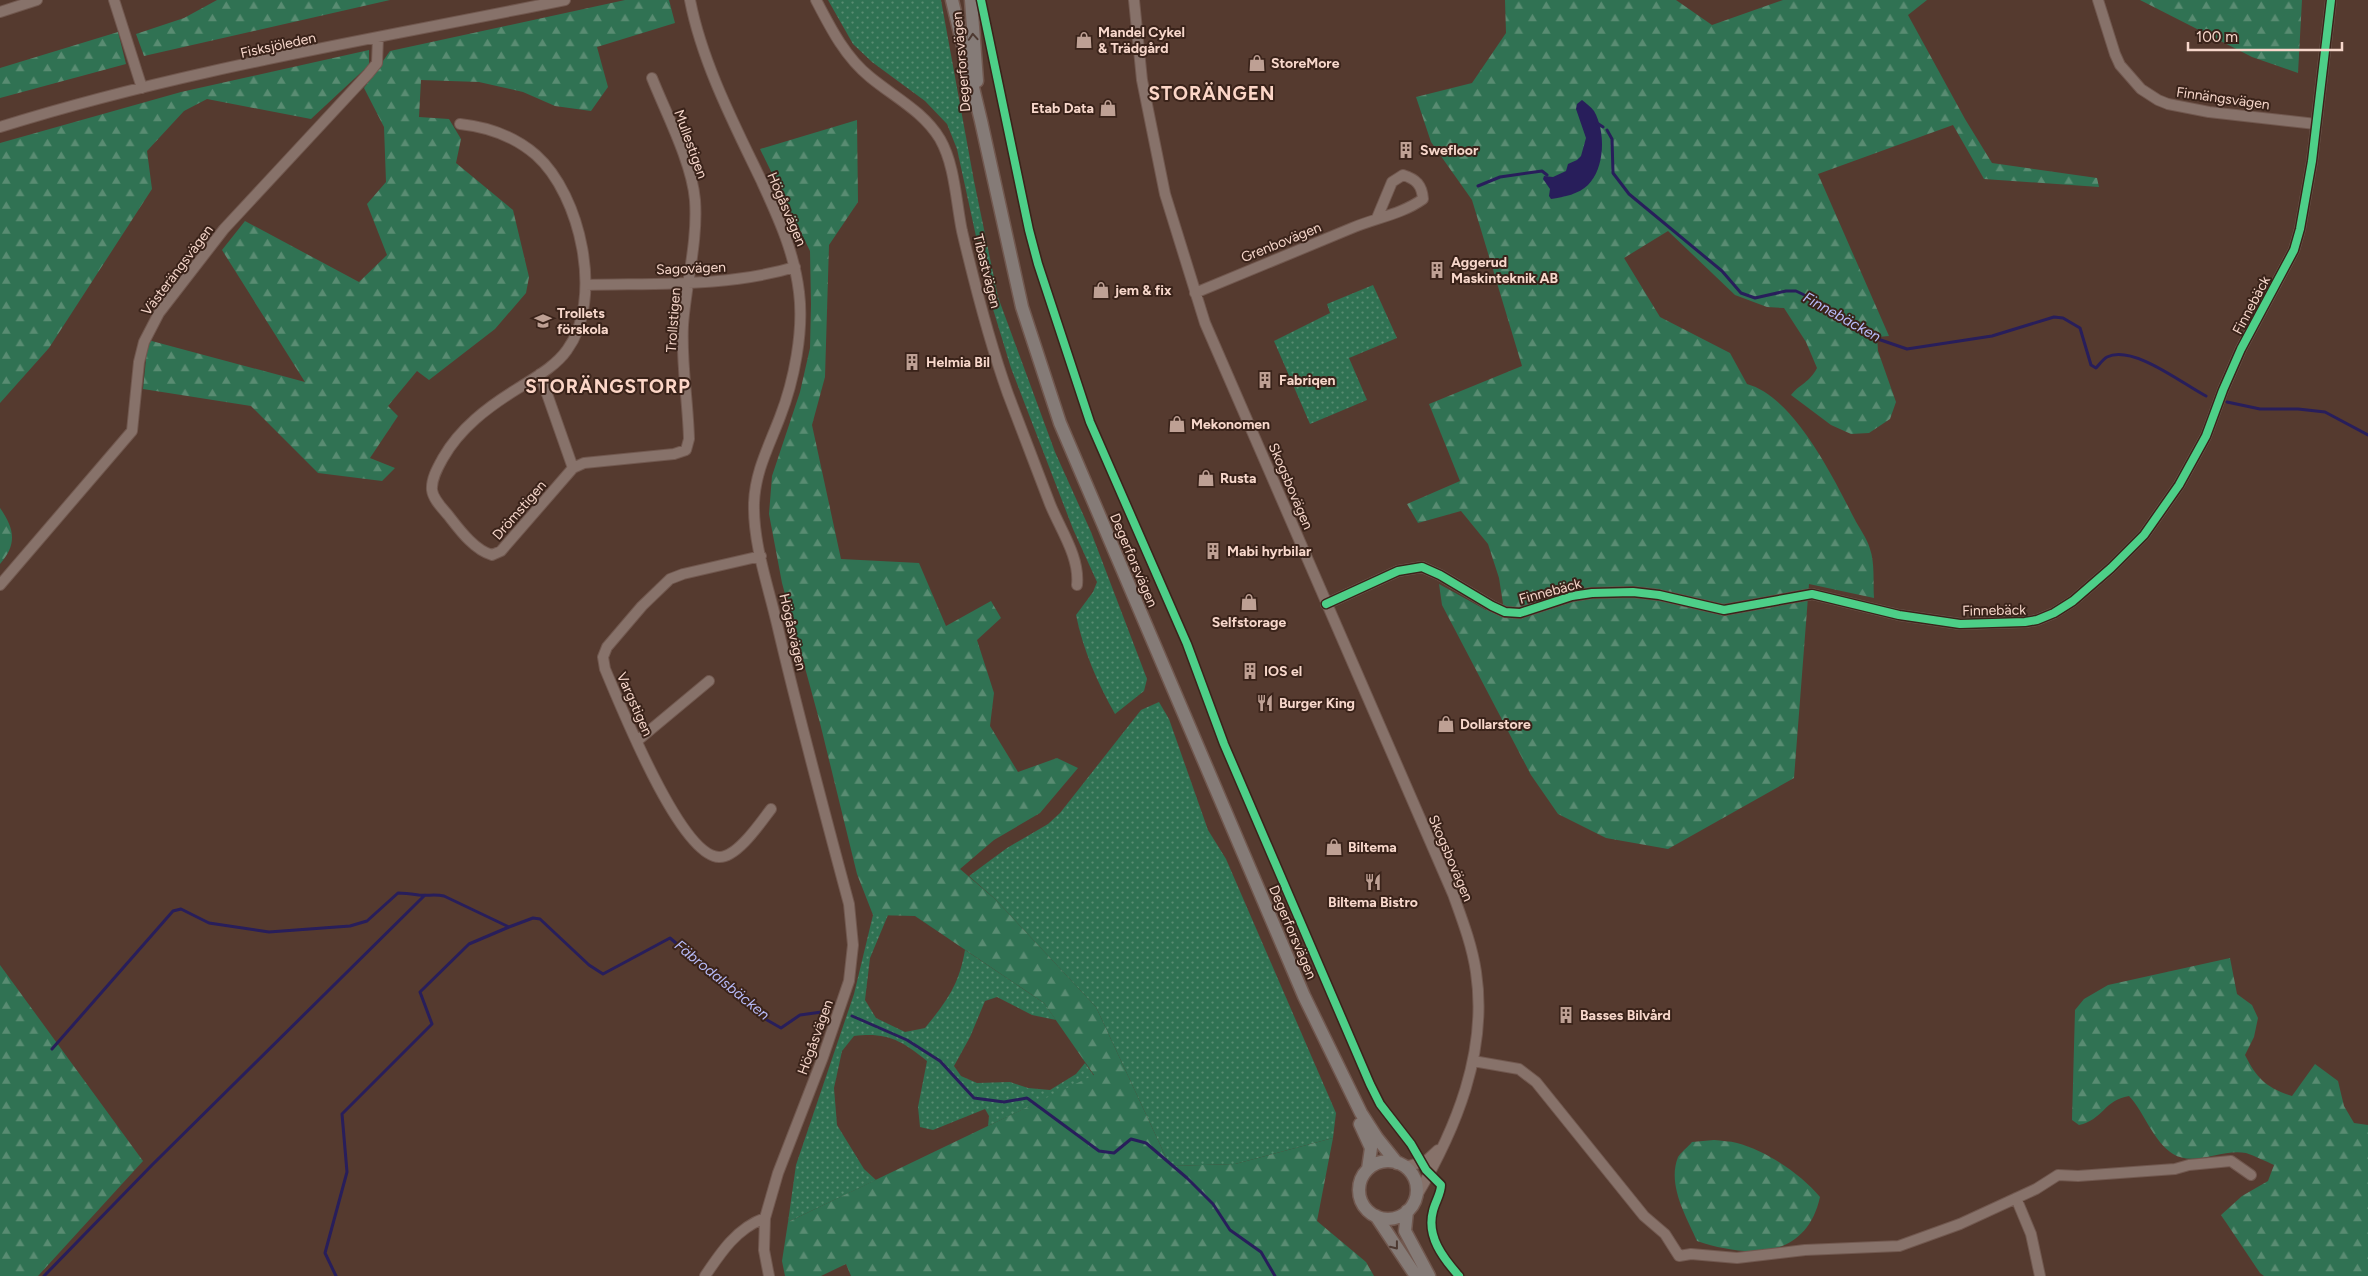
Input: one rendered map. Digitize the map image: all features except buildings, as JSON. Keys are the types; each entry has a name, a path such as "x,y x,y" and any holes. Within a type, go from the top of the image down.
{"main road":[{"name":"Degerforsvägen","path":"952,0 1022,308 1060,423 1304,996 1361,1113 1377,1138 1401,1165"},
{"name":"Degerforsvägen","path":"971,0 981,121"},
{"name":"Degerforsvägen","path":"1304,996 1331,1070 1368,1139 1371,1148 1368,1169"},
{"path":"1416,1276 1376,1216 1363,1205 1359,1194 1362,1178 1368,1169 1384,1162 1401,1165 1415,1180 1416,1197 1407,1211 1405,1231 1429,1276"},
{"path":"1376,1216 1392,1218 1407,1211"}],"street":[{"path":"0,12 37,0"},
{"path":"114,0 142,88"},
{"name":"Fisksjöleden","path":"0,127 78,104 142,88 565,0"},
{"name":"Högåsvägen","path":"690,0 697,34 743,143 787,238 800,295 794,370 783,408 760,468 754,500 756,534 806,747 849,904 853,945 852,962 843,1001 778,1173 765,1218 764,1250 769,1276"},
{"name":"Tibastvägen","path":"816,0 828,23 858,65 917,112 940,141 950,166 969,261 990,337 1008,393 1050,505 1074,557 1078,576 1076,585"},
{"name":"Skogsbovägen","path":"1134,0 1147,110 1165,194 1196,293 1232,386 1449,886 1464,925 1476,972 1478,1010 1473,1061 1469,1080 1444,1141 1416,1197"},
{"name":"Finnängsvägen","path":"2098,0 2120,65 2140,88 2158,100 2168,104 2210,112 2316,124"},
{"name":"Finnebäck","path":"1326,604 1398,571 1413,567 1430,570 1478,599 1506,612 1534,610 1572,596 1592,593 1633,592 1659,595 1724,610 1812,594 1899,614 1960,624 2025,622 2038,620 2054,613 2072,601 2111,568 2144,535 2179,484 2202,444 2241,350 2294,250 2300,229 2311,168 2331,0"},
{"name":"Västerängsvägen","path":"0,585 132,431 138,362 144,342 159,313 224,229 368,74 376,63 378,38"},
{"name":"Mullestigen","path":"652,78 692,184 695,216 689,282"},
{"name":"Drömstigen","path":"460,124 496,131 523,146 549,168 564,193 574,219 581,246 586,285 580,326 574,339 556,363 484,412 456,439 437,468 432,483 432,492 460,530 484,552 492,555 500,551 573,468"},
{"name":"Grenbovägen","path":"1196,293 1377,218 1412,207 1423,199 1422,188 1414,179 1403,175 1392,182 1377,218"},
{"name":"Sagovägen","path":"586,285 736,280 767,275 795,267"},
{"name":"Trollstigen","path":"573,468 584,463 674,454 686,450 689,439 682,343 689,282"},
{"path":"540,374 573,468"},
{"name":"Vargstigen","path":"761,556 683,574 670,579 642,606 607,647 603,656 605,669 637,741 670,808 683,828 710,854 719,857 728,856 736,850 771,809"},
{"path":"637,741 708,681"},
{"path":"1473,1061 1519,1069 1536,1082 1644,1216 1665,1234 1679,1256 1692,1254 1737,1258 1805,1250 1899,1246 1960,1224 2049,1183 2058,1175 2078,1176 2175,1169 2189,1165 2230,1161 2251,1175"},
{"name":"Skogsbovägen","path":"1401,1165 1426,1161 1444,1141"},
{"path":"2016,1198 2031,1234 2040,1276"},
{"path":"704,1276 733,1238 754,1222 765,1218"}],"green space":[{"path":"217,0 390,0 144,56 136,34 184,18"},
{"path":"625,0 669,0 675,23 597,47 608,87 591,111 555,106 523,92 479,82 421,80 419,117 449,119 461,139 456,163 513,210 529,277 526,293 495,329 429,380 417,371 388,406 398,416 370,458 395,468 382,481 318,473 251,406 143,389 148,340 305,382 222,250 245,221 359,282 387,255 367,204 386,182 384,127 364,88 390,51"},
{"path":"828,0 941,0 974,181 998,297 1055,452 1091,532 1147,679 1144,691 1115,714 1092,666 1076,615 1093,592 1097,582 1073,529 1011,368 989,296 957,149 947,124 925,101 872,62 853,44"},
{"path":"1505,0 1676,0 1712,25 1783,0 1927,0 1908,15 1965,119 1992,163 2097,178 2099,187 1984,179 1953,125 1818,174 1889,336 1877,337 1878,351 1896,402 1890,419 1869,433 1851,434 1831,425 1791,395 1811,377 1817,368 1806,342 1784,308 1767,307 1735,295 1668,231 1624,258 1660,317 1730,353 1747,384 1764,392 1781,405 1796,421 1823,461 1865,537 1872,555 1873,567 1874,598 1809,584 1794,778 1668,849 1606,838 1558,814 1531,775 1442,605 1439,584 1486,610 1504,610 1499,578 1488,544 1461,511 1418,523 1407,504 1460,481 1429,404 1522,366 1472,200 1431,142 1416,97 1472,83 1506,33"},
{"path":"2140,0 2302,0 2298,73 2252,57"},
{"path":"118,32 126,64 0,98 0,68"},
{"path":"369,50 369,65 311,119 207,99 184,111 147,151 152,189 49,348 0,403 0,143 181,92"},
{"path":"857,120 858,202 829,245 825,377 812,425 841,559 919,563 946,626 991,601 1001,618 977,640 994,693 990,726 1018,772 1057,758 1078,768 1040,813 994,840 960,869 995,899 1096,1007 1170,1166 1235,1164 1333,1138 1317,1221 1366,1262 1374,1276 851,1276 846,1264 821,1276 785,1276 782,1261 788,1222 1094,1075 1044,1003 915,916 873,915 857,874 820,723 782,583 769,514 772,476 800,392 810,348 810,251 760,149"},
{"path":"1373,285 1397,338 1349,358 1367,400 1310,424 1274,341 1330,313 1327,304"},
{"path":"0,508 9,523 12,537 9,550 0,564"},
{"path":"1159,702 1169,719 1208,830 1226,859 1336,1113 1333,1138 1235,1164 1170,1166 1096,1007 995,899 969,876 1007,848 1048,824 1060,813 1141,710"},
{"path":"873,915 888,915 870,958 865,1000 876,1018 905,1032 925,1028 940,1009 956,983 965,950 1044,1003 1056,1020 1032,1015 997,997 985,1001 970,1037 954,1066 961,1076 977,1083 1010,1082 1028,1088 1050,1090 1076,1074 1085,1063 1094,1076 988,1126 989,1116 985,1109 933,1130 920,1127 918,1107 927,1061 910,1048 894,1040 876,1035 854,1036 842,1051 834,1088 837,1125 864,1169 876,1180 788,1222 796,1165 854,994"},
{"path":"2230,958 2237,994 2252,1005 2258,1018 2254,1037 2245,1055 2254,1070 2269,1086 2292,1096 2315,1064 2338,1081 2344,1106 2354,1123 2368,1125 2368,1276 2264,1276 2260,1273 2221,1215 2242,1196 2268,1181 2274,1165 2246,1153 2237,1152 2190,1159 2173,1154 2154,1134 2129,1096 2114,1102 2087,1122 2079,1125 2072,1120 2075,1010 2084,999 2108,985"},
{"path":"0,965 143,1161 38,1276 0,1276"},
{"path":"1714,1140 1737,1143 1760,1152 1783,1164 1812,1188 1820,1197 1813,1218 1802,1233 1788,1243 1772,1249 1755,1251 1716,1247 1697,1241 1679,1200 1676,1189 1675,1168 1678,1157 1692,1142"}],"shaded area":[{"path":"1582,100 1594,111 1601,129 1601,160 1594,178 1588,185 1571,195 1551,199 1549,196 1550,189 1543,179 1544,176 1553,177 1566,171 1568,164 1581,156 1586,138 1576,109 1577,104"}],"waterway":[{"name":"Finnebäcken","path":"1597,123 1603,127"},
{"name":"Finnebäcken","path":"1607,130 1612,139 1613,173 1629,194 1722,271 1741,293 1755,298 1786,291 1796,291 1825,305 1872,337 1907,349 1992,336 2054,317 2063,318 2080,328 2091,365 2096,368 2107,357 2118,354 2130,356 2158,368 2206,396"},
{"path":"1478,186 1500,177 1542,171 1547,175"},
{"name":"Finnebäcken","path":"2227,402 2260,409 2298,409 2325,412 2368,435"},
{"path":"52,1049 173,911 181,909 209,923 269,932 350,926 367,921 398,893 404,893 444,896 509,927"},
{"path":"44,1276 152,1165 425,895"},
{"name":"Fäbrodalsbäcken","path":"336,1276 325,1253 347,1172 342,1114 432,1024 420,992 469,944 533,918 540,919 589,965 603,974 670,938 767,1020 781,1028 800,1015 829,1011"},
{"name":"Fäbrodalsbäcken","path":"852,1016 907,1040 940,1061 974,1098 1004,1102 1027,1098 1099,1151 1114,1153 1131,1139 1146,1143 1187,1178 1213,1204 1230,1230 1261,1252 1275,1276"}],"cycle path":[{"path":"981,0 1029,230 1038,264 1090,422 1187,644 1224,744 1370,1084 1380,1104 1411,1144 1426,1170 1441,1185 1431,1220 1432,1229 1437,1246 1459,1276"},
{"path":"1326,604 1398,571 1422,567 1440,575 1505,612 1520,613 1572,596 1592,593 1633,592 1659,595 1724,610 1812,594 1899,615 1960,624 2025,622 2037,620 2054,613 2073,601 2111,568 2144,535 2179,485 2206,436 2241,349 2294,250 2300,229 2312,161 2331,0"}],"place":[{"name":"Mandel Cykel & Trädgård","path":"1084,40"},
{"name":"StoreMore","path":"1257,63"},
{"name":"Etab Data","path":"1108,108"},
{"name":"Swefloor","path":"1406,150"},
{"name":"Aggerud Maskinteknik AB","path":"1437,270"},
{"name":"jem & fix","path":"1101,290"},
{"name":"Trollets förskola","path":"543,321"},
{"name":"Helmia Bil","path":"912,362"},
{"name":"Fabriqen","path":"1265,380"},
{"name":"Mekonomen","path":"1177,424"},
{"name":"Rusta","path":"1206,478"},
{"name":"Mabi hyrbilar","path":"1213,551"},
{"name":"Selfstorage","path":"1249,602"},
{"name":"IOS el","path":"1250,671"},
{"name":"Burger King","path":"1265,703"},
{"name":"Dollarstore","path":"1446,724"},
{"name":"Biltema","path":"1334,847"},
{"name":"Biltema Bistro","path":"1373,882"},
{"name":"Basses Bilvård","path":"1566,1015"}],"district":[{"name":"STORÄNGEN","path":"1212,93"},
{"name":"STORÄNGSTORP","path":"608,386"}]}
